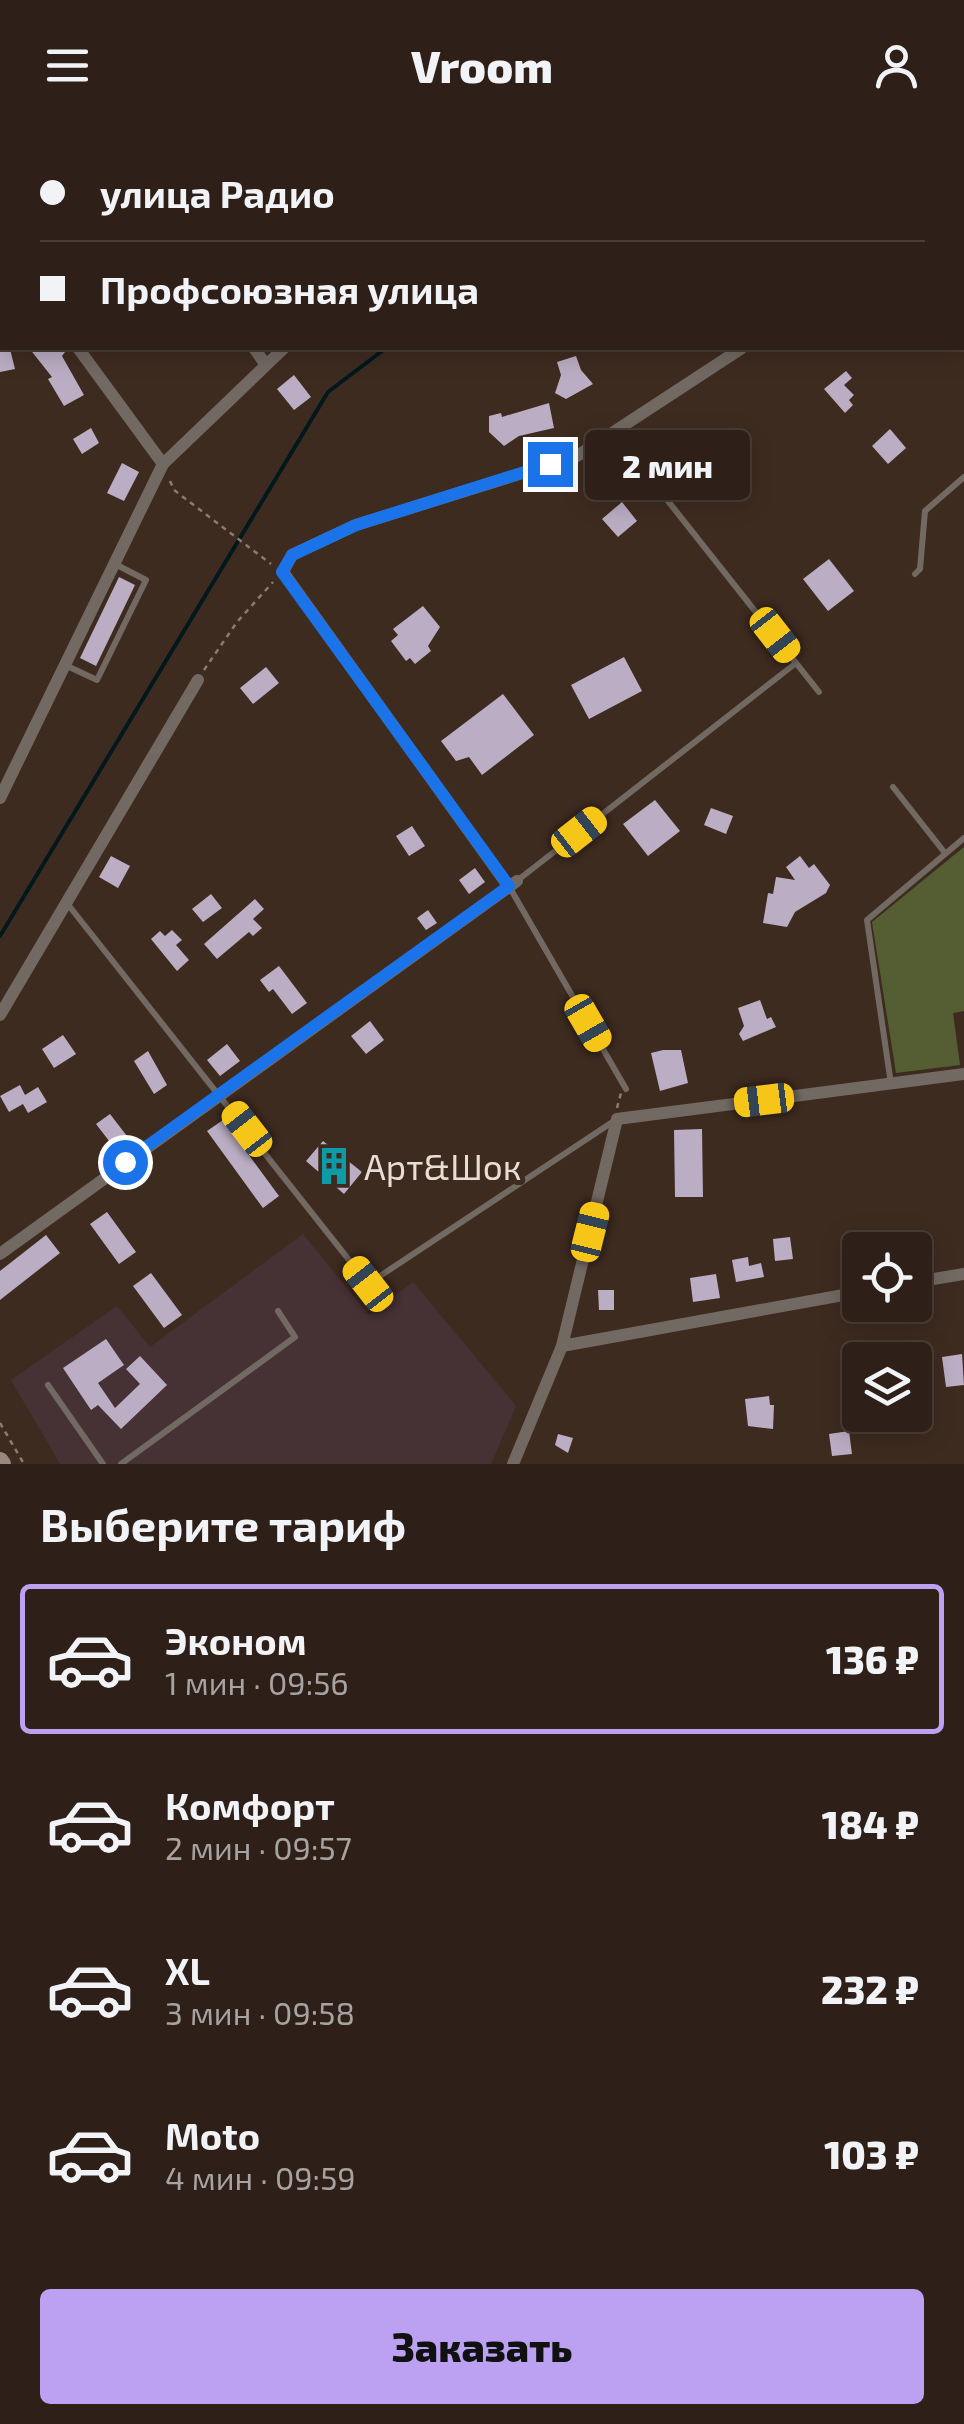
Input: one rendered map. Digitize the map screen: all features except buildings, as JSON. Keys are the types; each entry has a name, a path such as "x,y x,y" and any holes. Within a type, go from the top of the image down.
{"street":[{"path":"79,350 163,464"},
{"path":"255,350 266,365"},
{"path":"0,798 163,464 282,350"},
{"path":"0,1254 513,884 282,572 292,555 356,525 577,456 739,350"},
{"path":"0,1015 198,680"},
{"path":"513,1464 562,1346 617,1119 964,1074"},
{"path":"932,1279 964,1274"},
{"path":"562,1346 842,1295"}],"lane":[{"path":"614,434 819,692"},
{"path":"915,574 920,569 925,511 964,477"},
{"path":"65,665 97,680 146,580 114,564"},
{"path":"626,1089 513,884 796,663"},
{"path":"893,787 945,853"},
{"path":"891,1084 867,920 964,838"},
{"path":"66,901 368,1284 617,1119"},
{"path":"121,1464 294,1337 278,1311"},
{"path":"48,1385 104,1464"}],"path":[{"path":"163,464 174,490 282,572 237,622 198,680"},
{"path":"617,1119 617,1096 626,1089"},
{"path":"0,1423 24,1464"}],"shaded area":[{"path":"303,1234 369,1315 413,1282 516,1406 491,1464 60,1464 11,1380 117,1306 150,1347"}],"green space":[{"path":"964,847 964,1011 953,1013 960,1065 896,1073 872,922"}],"waterway":[{"path":"0,936 328,392 383,350"}],"place":[{"name":"Арт&Шок","path":"334,1166"}],"route":[{"path":"125,1162 509,886 282,572 292,555 356,525 550,464"}]}
